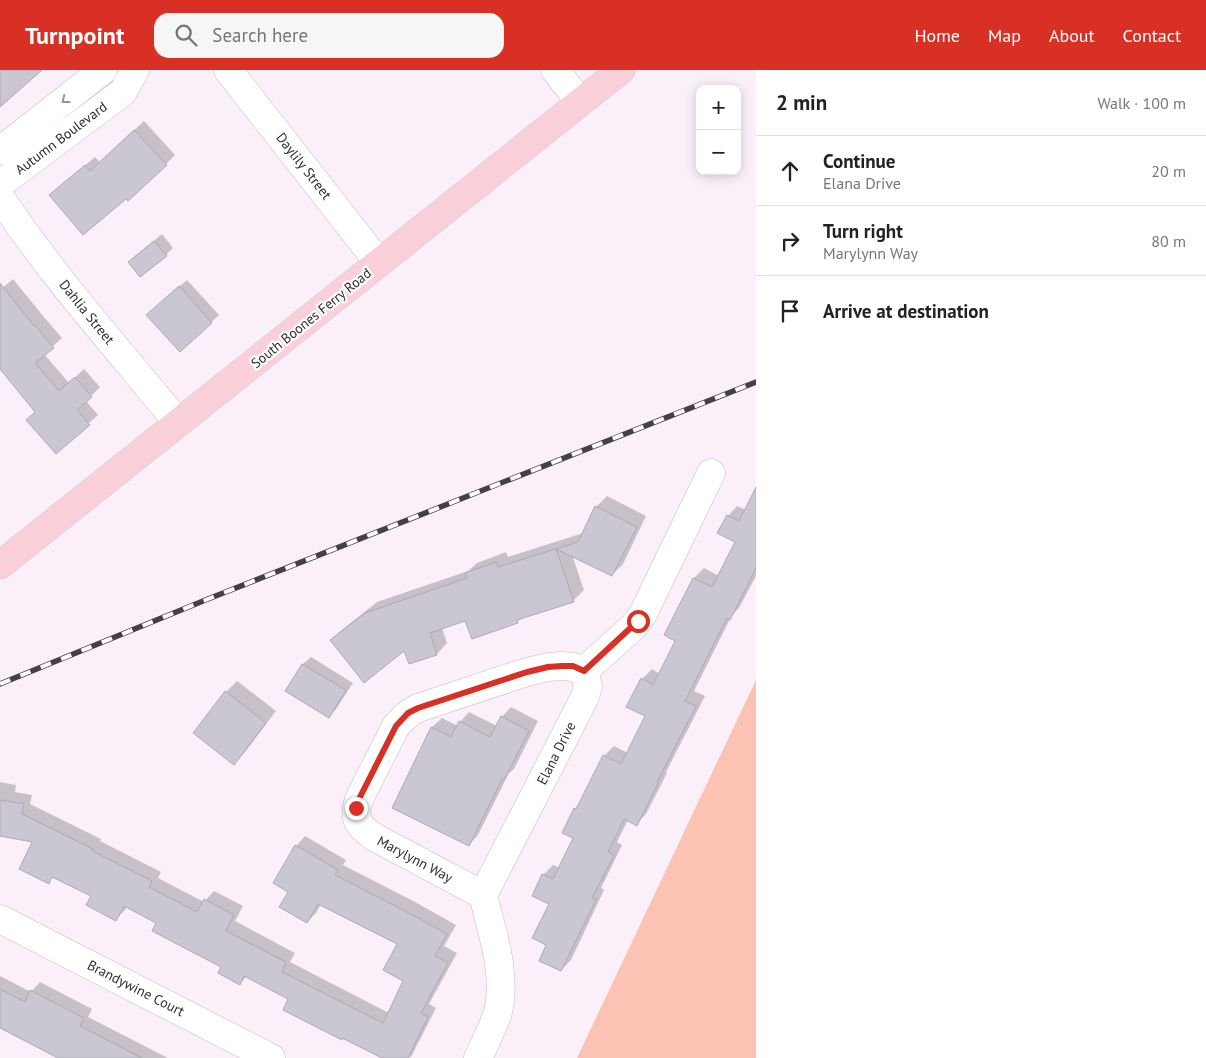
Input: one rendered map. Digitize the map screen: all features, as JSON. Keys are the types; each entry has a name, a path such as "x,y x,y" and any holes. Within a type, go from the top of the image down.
{"main road":[{"name":"South Boones Ferry Road","path":"0,565 621,70"}],"street":[{"name":"Autumn Boulevard","path":"0,152 103,70"},
{"name":"Daylily Street","path":"228,70 379,263"},
{"path":"556,72 580,102"},
{"name":"Autumn Boulevard","path":"0,184 128,76"},
{"name":"Dahlia Street","path":"0,198 72,294 178,423"},
{"path":"584,671 634,626 644,614 711,473"},
{"name":"Marylynn Way","path":"483,895 374,837 361,827 357,818 356,808 360,797 396,726 408,713 418,708 534,670 573,666 584,671"},
{"name":"Elana Drive","path":"483,895 585,697 588,686 584,671"},
{"path":"478,1058 498,1012 500,992 500,967 483,895"},
{"name":"Brandywine Court","path":"0,919 271,1058"}],"shaded area":[{"path":"756,680 756,1058 577,1058"}],"building":[{"path":"0,70 42,70 0,107"},
{"path":"134,130 167,165 128,201 126,199 83,235 49,195 85,165 90,171"},
{"path":"154,241 167,256 140,277 128,262"},
{"path":"0,283 54,348 35,363 59,391 75,377 92,397 77,410 90,425 56,454 26,420 35,412 0,369"},
{"path":"179,286 212,323 180,352 146,315"},
{"path":"756,487 756,568 730,620 727,618 685,701 696,706 637,826 624,819 608,852 614,855 592,898 596,900 561,971 539,961 546,945 532,938 549,904 532,896 542,874 553,879 573,838 562,833 603,755 621,764 645,716 626,707 641,678 653,685 675,641 664,635 693,578 712,587 735,542 717,533 727,515 739,521"},
{"path":"595,506 637,527 612,576 556,549 574,602 517,620 518,623 472,639 465,621 430,633 437,655 409,664 404,651 364,683 330,640 365,613 467,578 465,573 496,562 498,567 578,542"},
{"path":"302,664 346,690 329,718 285,691"},
{"path":"225,691 266,723 234,765 193,733"},
{"path":"501,716 529,731 504,780 502,779 469,846 392,808 431,727 451,737 459,721 490,737"},
{"path":"0,800 24,804 22,814 152,881 149,887 197,912 204,899 234,915 226,931 286,962 282,972 383,1023 403,981 383,970 397,944 318,904 307,923 279,907 288,892 273,883 295,845 338,870 335,875 447,934 435,956 448,963 421,1013 428,1017 408,1058 382,1058 342,1038 342,1040 283,1010 288,999 244,976 240,985 218,973 221,967 152,931 156,923 124,906 116,921 86,905 91,896 52,877 49,884 19,869 32,842 0,836"},
{"path":"0,989 25,1002 30,990 84,1018 80,1026 142,1058 58,1058 0,1028"}],"railway":[{"path":"0,684 208,599 756,382"}],"route":[{"path":"356,808 396,726 408,713 527,672 562,666 573,666 584,671 638,621"}]}
